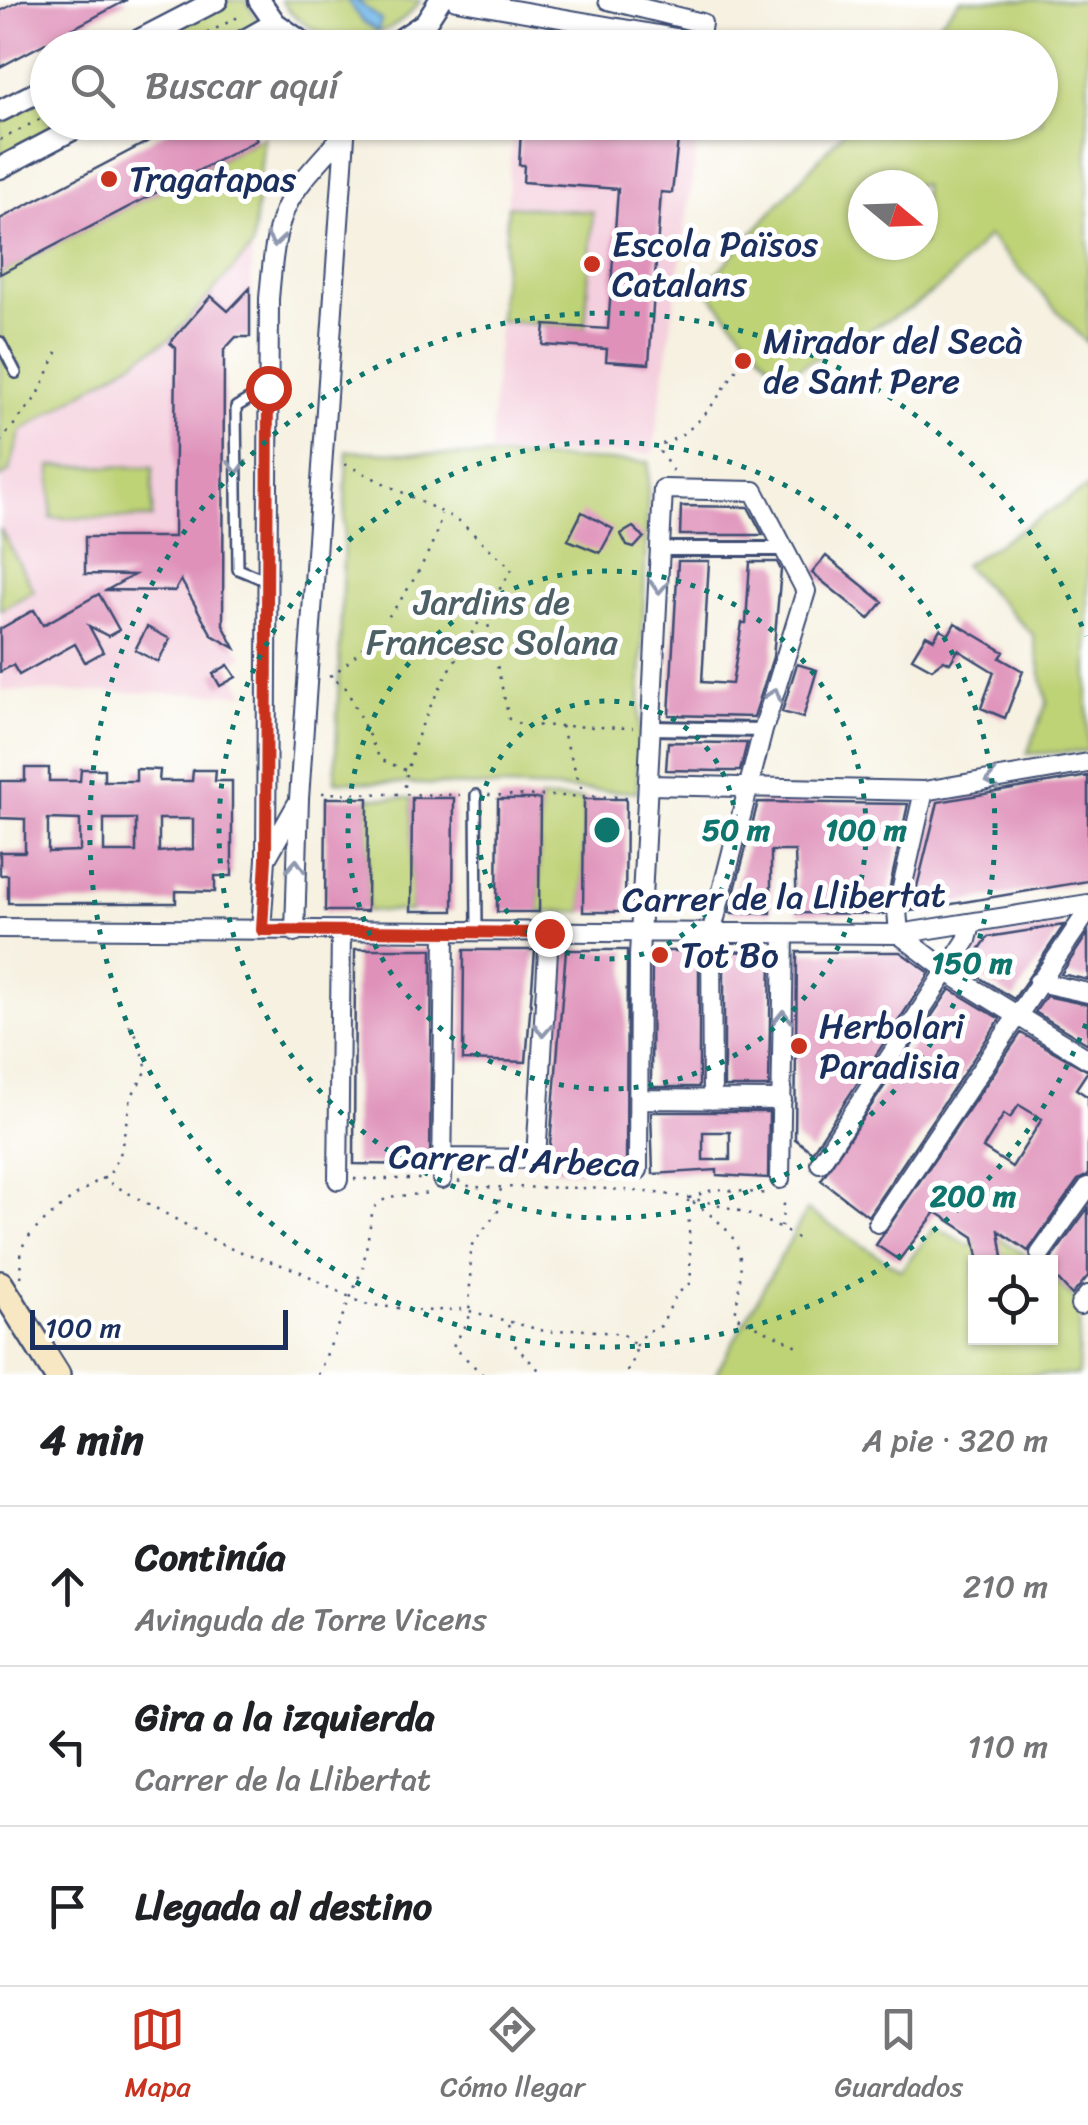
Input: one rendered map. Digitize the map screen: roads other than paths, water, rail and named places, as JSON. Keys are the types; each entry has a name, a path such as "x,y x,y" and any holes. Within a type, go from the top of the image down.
{"main road":[{"path":"5,1291 57,1375"}],"street":[{"path":"159,30 217,0"},
{"path":"259,0 285,30"},
{"path":"415,30 425,23 440,0"},
{"path":"456,0 522,6 640,30"},
{"path":"608,0 702,22 701,30"},
{"path":"263,30 275,23"},
{"path":"0,111 30,95"},
{"path":"0,168 53,140"},
{"path":"262,930 266,859 268,388 274,231 286,200 335,140"},
{"path":"295,932 300,800 345,140"},
{"path":"638,1170 641,791 652,728 661,549 672,490 754,490 806,590 763,730 711,934 712,1100"},
{"path":"661,549 784,549"},
{"path":"652,728 763,730"},
{"path":"641,791 924,792 1088,763"},
{"path":"924,792 897,910 899,934 946,971 1088,1059"},
{"path":"266,859 300,800"},
{"name":"Carrer de la Llibertat","path":"0,928 899,934 971,926 1088,904"},
{"path":"878,1223 1088,911"},
{"path":"820,1163 968,940 971,926"},
{"path":"338,1180 341,932"},
{"path":"442,1179 445,933"},
{"path":"442,1158 536,1159 549,933"},
{"path":"778,1189 784,934"},
{"path":"1038,982 1088,993"},
{"path":"639,1099 782,1100"},
{"path":"1040,1254 1088,1187"}],"lane":[{"path":"0,342 16,373"},
{"path":"267,582 238,569 236,406 268,388"},
{"path":"476,796 477,933"}],"water":[{"path":"347,0 364,0 358,2 381,20 378,30 362,21"}],"place":[{"name":"Tragatapas","path":"109,179"},
{"name":"Escola Països Catalans","path":"592,264"},
{"name":"Mirador del Secà de Sant Pere","path":"743,361"},
{"name":"Tot Bo","path":"660,955"},
{"name":"Herbolari Paradisia","path":"799,1046"}],"park label":[{"name":"Jardins de Francesc Solana","path":"492,622"}]}
